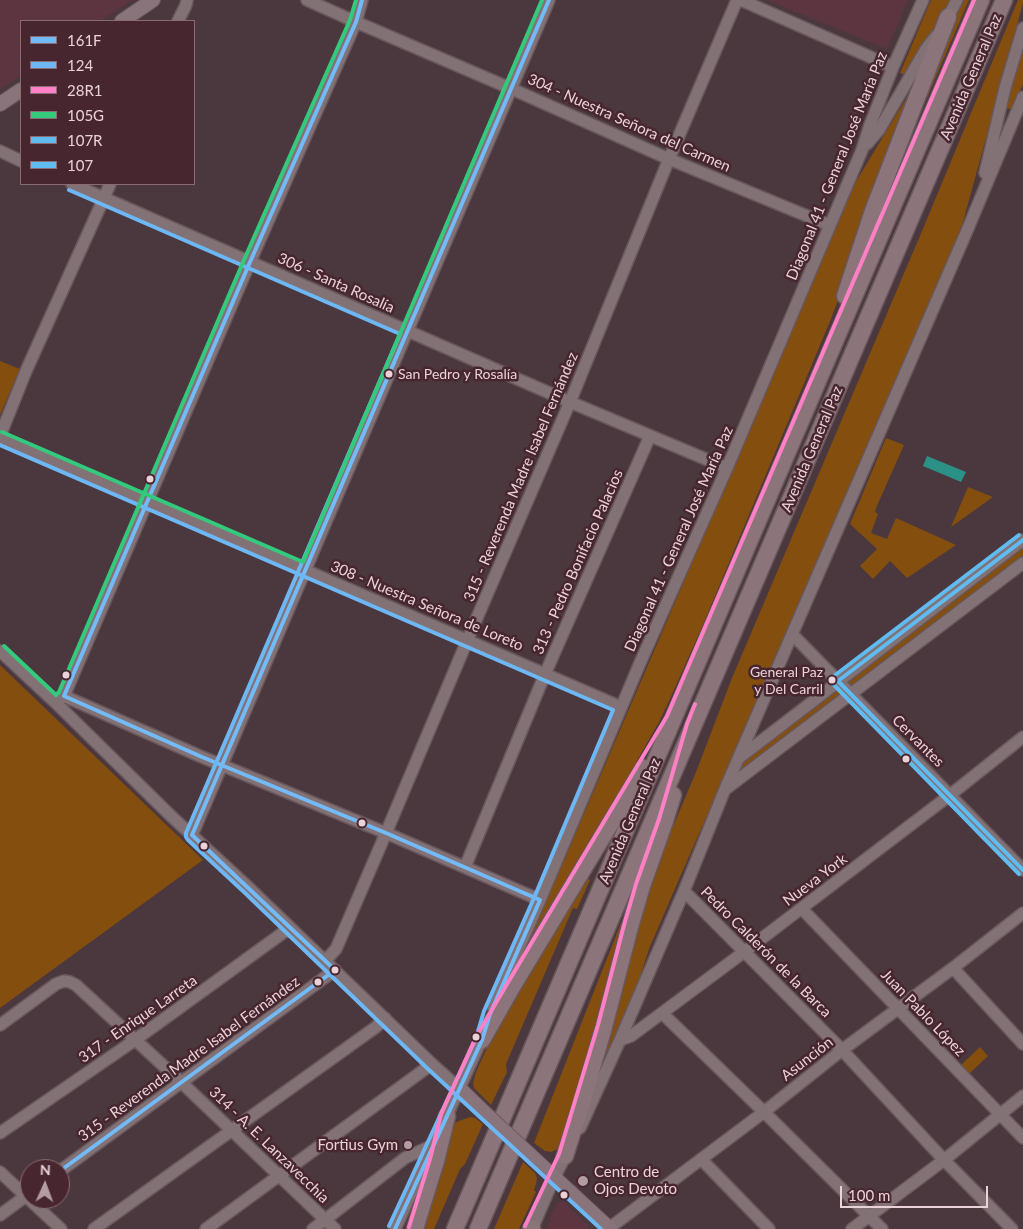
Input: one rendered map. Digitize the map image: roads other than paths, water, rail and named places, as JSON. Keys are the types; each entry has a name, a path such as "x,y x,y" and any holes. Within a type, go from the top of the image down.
{"highway":[{"name":"Avenida General Paz","path":"455,1229 982,0"},
{"name":"Avenida General Paz","path":"478,1229 1004,0"},
{"path":"824,367 873,211 948,17"},
{"path":"482,1040 617,811 674,719"},
{"path":"565,1156 604,1027 635,911 666,820 693,726"},
{"path":"415,1229 436,1161 447,1116"}],"main road":[{"path":"123,20 153,0"},
{"path":"0,104 20,91"},
{"path":"460,1089 609,1229"}],"street":[{"path":"178,20 187,0"},
{"name":"304 - Nuestra Señora del Carmen","path":"307,0 669,159 829,225"},
{"path":"60,700 356,22 362,0"},
{"path":"192,836 549,0"},
{"path":"739,0 893,67"},
{"name":"315 - Reverenda Madre Isabel Fernández","path":"325,961 336,949 386,833 570,402 669,159 739,0"},
{"name":"Diagonal 41 - General José María Paz","path":"395,1229 482,1040 490,1014 727,468 862,150 893,67 923,0"},
{"path":"862,150 879,130 957,0"},
{"name":"Avenida General Paz","path":"979,199 997,117 1023,28"},
{"name":"Avenida General Paz","path":"532,1229 554,1178 585,1119 620,1040 684,892 738,758 900,387 1023,96"},
{"path":"0,151 20,161"},
{"name":"306 - Santa Rosalía","path":"74,185 570,402 727,468"},
{"path":"0,437 26,371 110,185"},
{"name":"313 - Pedro Bonifacio Palacios","path":"465,867 545,674 650,436"},
{"name":"308 - Nuestra Señora de Loreto","path":"0,437 622,707"},
{"path":"738,758 1023,540"},
{"path":"725,789 1023,563"},
{"name":"Cervantes","path":"792,634 1023,870"},
{"path":"0,651 60,700 192,836 460,1089"},
{"path":"60,700 386,833 540,900"},
{"name":"Nueva York","path":"620,1040 631,1036 802,909 1023,737"},
{"name":"Pedro Calderón de la Barca","path":"684,892 842,1050 944,1160 1012,1229"},
{"name":"Juan Pablo López","path":"802,909 1023,1138"},
{"name":"Asunción","path":"609,1229 1023,913"},
{"name":"317 - Enrique Larreta","path":"0,1133 135,1040 284,932 293,930"},
{"path":"953,968 1023,1044"},
{"name":"315 - Reverenda Madre Isabel Fernández","path":"70,1164 335,970"},
{"name":"314 - A. E. Lanzavecchia","path":"0,1025 56,984 64,981 76,985 335,1229"},
{"path":"662,1013 882,1229"},
{"path":"94,1229 376,1027 385,1018"},
{"path":"206,1229 432,1064"},
{"path":"852,1229 944,1160 1023,1096"},
{"path":"313,1229 405,1158 433,1145"},
{"path":"700,1159 769,1229"},
{"path":"0,1172 20,1188"},
{"path":"0,1215 20,1201"},
{"path":"41,1209 60,1229"}],"place":[{"name":"San Pedro y Rosalía","path":"389,374"},
{"name":"General Paz y Del Carril","path":"832,680"},
{"name":"Fortius Gym","path":"408,1145"},
{"name":"Centro de Ojos Devoto","path":"583,1181"}]}
